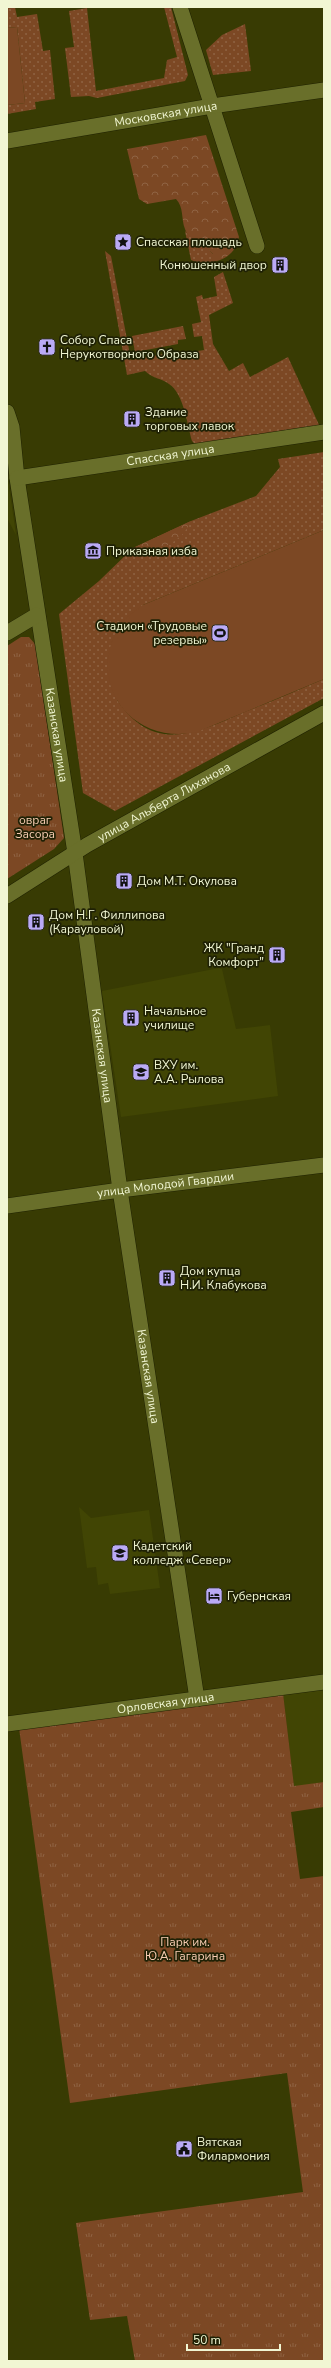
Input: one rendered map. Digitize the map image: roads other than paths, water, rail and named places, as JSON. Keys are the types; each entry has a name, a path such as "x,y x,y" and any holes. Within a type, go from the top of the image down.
{"street":[{"path":"180,7 257,246"},
{"name":"Московская улица","path":"7,141 212,106 324,90"},
{"name":"Казанская улица","path":"7,412 12,427 17,478 74,853 120,1190 196,1699"},
{"name":"Спасская улица","path":"17,478 324,432"},
{"path":"7,633 37,615"},
{"name":"улица Альберта Лиханова","path":"7,896 74,853 323,718"},
{"name":"улица Молодой Гвардии","path":"7,1206 120,1190 324,1166"},
{"name":"Орловская улица","path":"7,1724 324,1682"}],"place":[{"name":"Спасская площадь","path":"123,242"},
{"name":"Конюшенный двор","path":"280,265"},
{"name":"Собор Спаса Нерукотворного Образа","path":"47,347"},
{"name":"Здание торговых лавок","path":"132,419"},
{"name":"Приказная изба","path":"93,551"},
{"name":"Стадион «Трудовые резервы»","path":"220,633"},
{"name":"Дом М.Т. Окулова","path":"124,881"},
{"name":"Дом Н.Г. Филлипова (Карауловой)","path":"36,922"},
{"name":"ЖК \"Гранд Комфорт\"","path":"277,955"},
{"name":"Начальное училище","path":"131,1018"},
{"name":"ВХУ им. А.А. Рылова","path":"141,1072"},
{"name":"Дом купца Н.И. Клабукова","path":"167,1278"},
{"name":"Кадетский колледж «Север»","path":"120,1553"},
{"name":"Губернская","path":"214,1596"},
{"name":"Вятская Филармония","path":"184,2149"}],"park label":[{"name":"овраг Засора","path":"35,827"},
{"name":"Парк им. Ю.А. Гагарина","path":"185,1949"}]}
